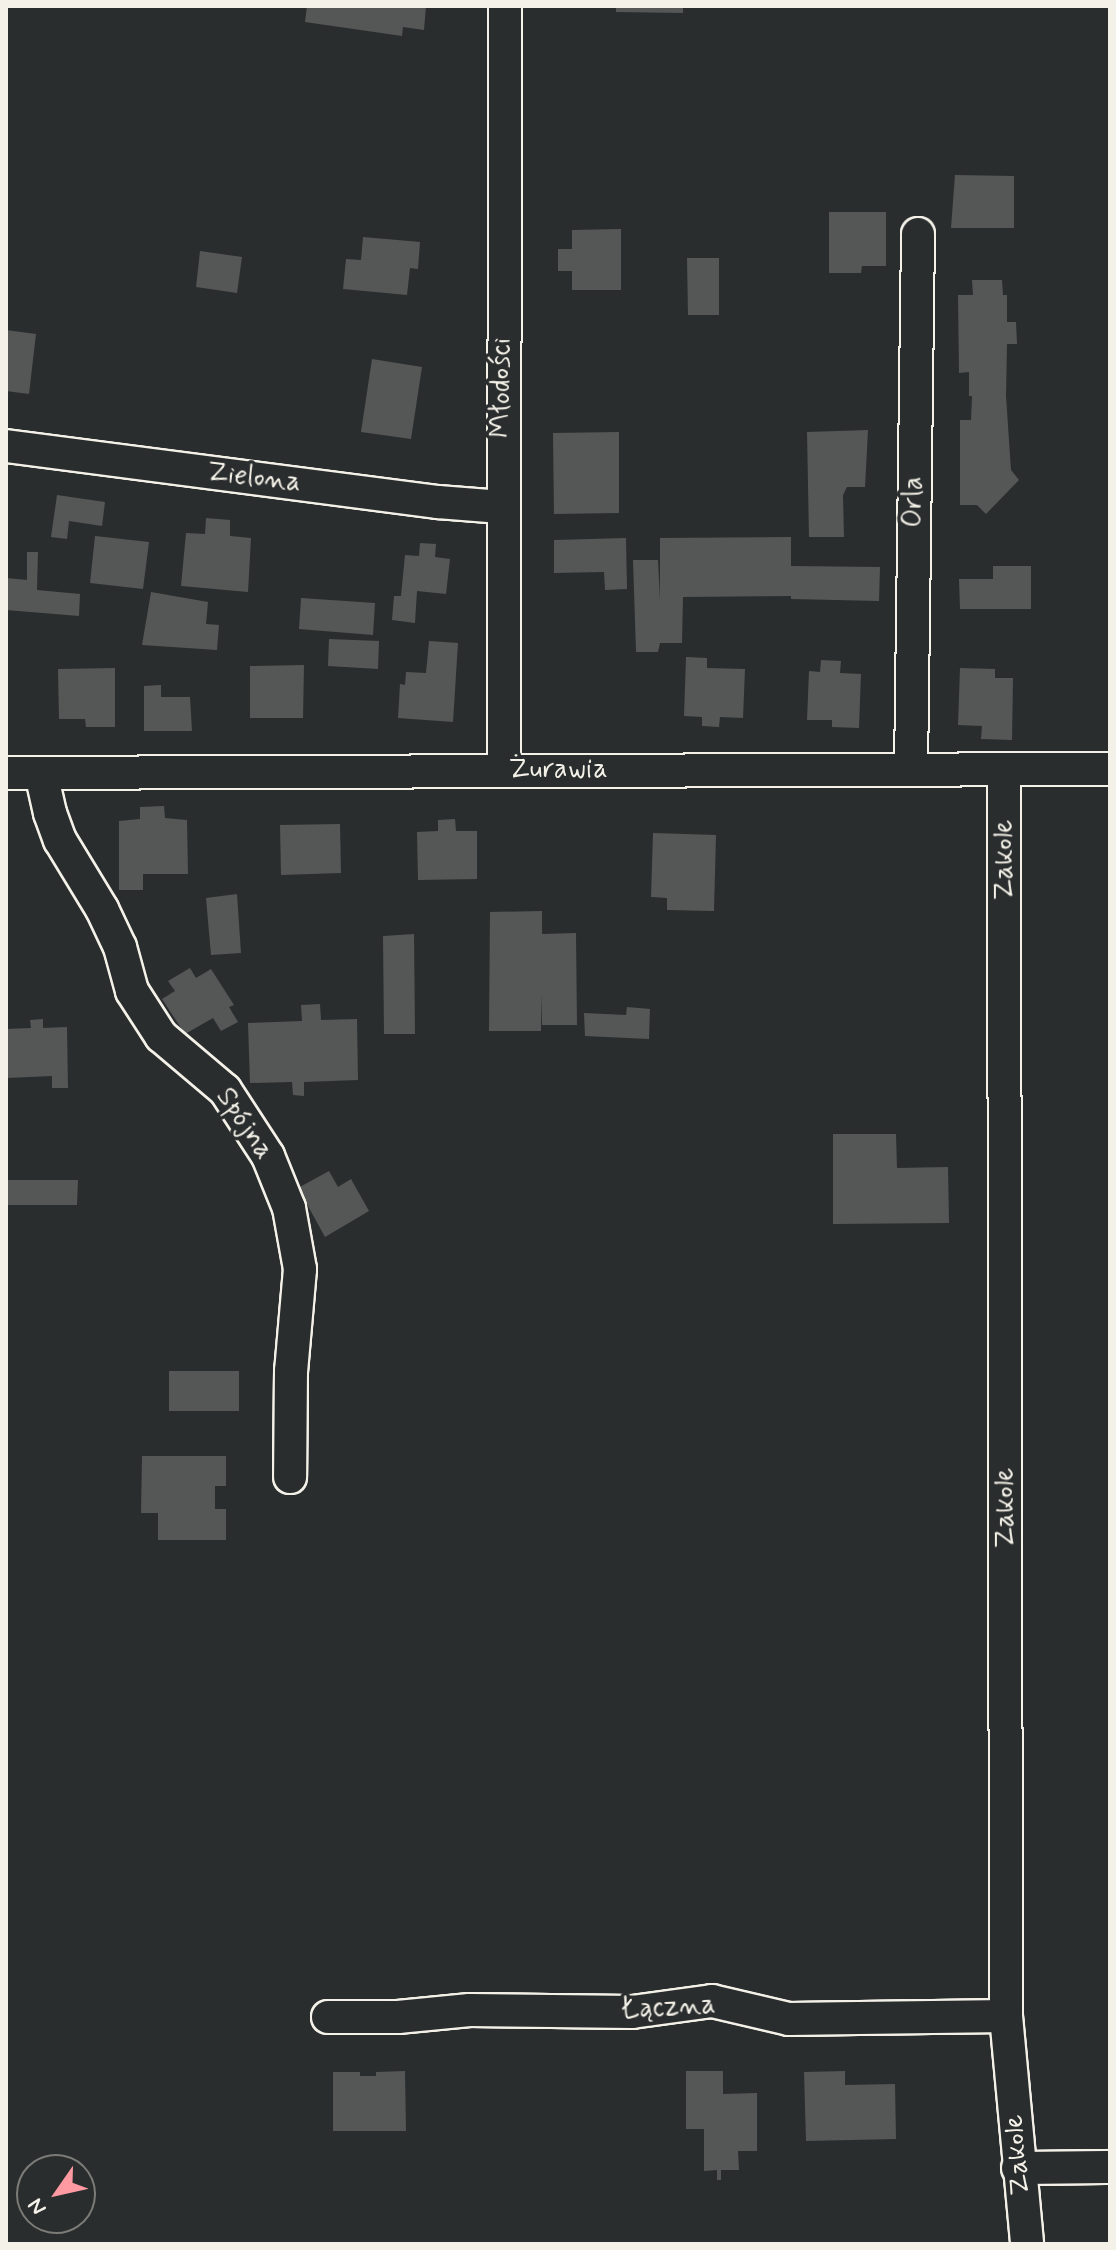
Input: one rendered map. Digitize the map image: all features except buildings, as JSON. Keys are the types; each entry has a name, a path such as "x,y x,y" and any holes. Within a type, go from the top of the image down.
{"street":[{"name":"Młodości","path":"504,771 505,6"},
{"name":"Orla","path":"911,770 918,234"},
{"name":"Zielona","path":"6,446 438,502 502,507"},
{"name":"Żurawia","path":"6,773 1110,769"},
{"name":"Zakole","path":"1004,771 1006,2016 1027,2244"},
{"name":"Spójna","path":"41,773 60,840 102,909 120,947 132,991 161,1036 225,1090 268,1156 289,1208 300,1269 291,1371 290,1477"},
{"name":"Łączna","path":"328,2017 398,2017 470,2010 632,2012 712,2001 789,2019 1006,2016"},
{"path":"1018,2168 1110,2167"}]}
